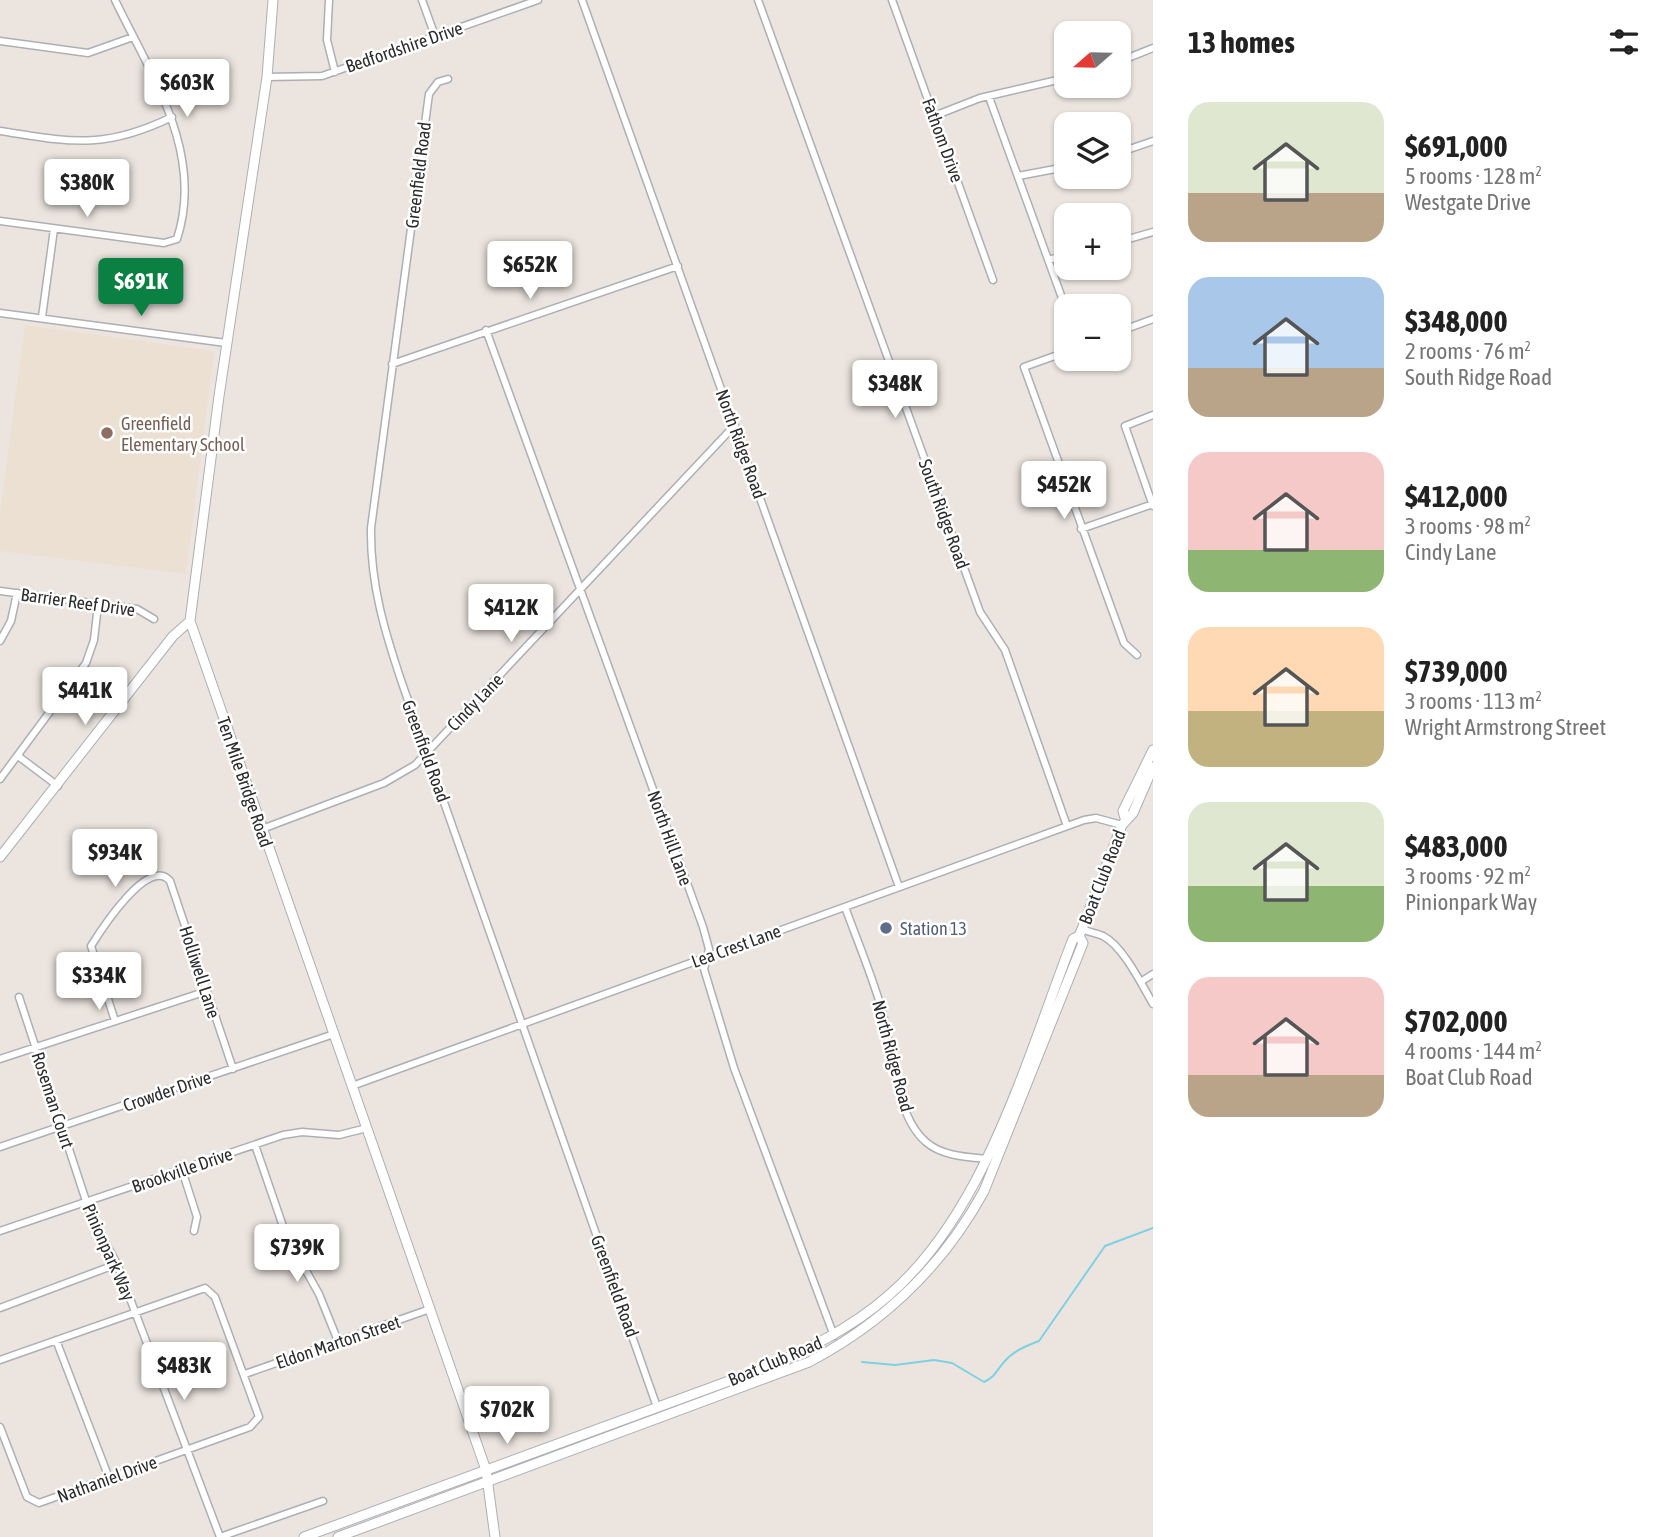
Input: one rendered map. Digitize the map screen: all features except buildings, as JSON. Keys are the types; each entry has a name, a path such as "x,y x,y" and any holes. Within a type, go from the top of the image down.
{"main road":[{"name":"Ten Mile Bridge Road","path":"273,0 267,77 226,343 190,621 486,1470 495,1537"},
{"path":"0,857 173,636 190,621"},
{"name":"Boat Club Road","path":"1124,822 1123,811 1153,750"},
{"name":"Boat Club Road","path":"304,1537 748,1374 834,1336 891,1294 930,1253 959,1213 987,1159 1073,939 1080,932 1124,822 1133,813 1153,767"},
{"name":"Boat Club Road","path":"338,1537 763,1380 838,1346 867,1327 934,1266 965,1226 984,1191 1083,943 1080,932"}],"street":[{"path":"0,221 174,242 178,236 184,173 183,153 172,117 115,0"},
{"path":"329,0 327,40 335,72"},
{"path":"422,0 435,36"},
{"name":"Bedfordshire Drive","path":"267,77 309,78 335,72 538,0"},
{"name":"North Ridge Road","path":"582,0 899,887"},
{"name":"South Ridge Road","path":"758,0 979,612 1005,650 1067,826"},
{"name":"Fathom Drive","path":"892,0 993,280"},
{"path":"0,41 88,53 133,37"},
{"path":"1131,57 1153,48"},
{"name":"Greenfield Road","path":"447,79 438,82 429,94 371,528 372,578 386,635 657,1407"},
{"path":"934,116 989,97 1054,81"},
{"path":"989,97 1060,294"},
{"path":"0,131 81,142 101,142 133,135 172,117"},
{"path":"1131,149 1153,141"},
{"path":"1018,176 1054,169"},
{"path":"42,317 54,229"},
{"path":"1131,238 1153,232"},
{"path":"1048,260 1054,258"},
{"path":"392,364 678,265"},
{"path":"0,313 226,343"},
{"path":"1131,327 1153,319"},
{"name":"North Hill Lane","path":"486,330 703,928 709,950 704,969 734,1068 838,1346"},
{"path":"1054,356 1024,367 1124,643 1137,655"},
{"path":"1081,529 1153,505 1125,426 1153,415"},
{"name":"Cindy Lane","path":"262,829 384,783 415,765 734,425"},
{"name":"Barrier Reef Drive","path":"0,591 144,611 154,619"},
{"path":"0,641 11,621 17,593"},
{"path":"0,779 86,663 94,640 98,605"},
{"path":"18,756 58,786"},
{"name":"Lea Crest Lane","path":"352,1086 1067,826 1096,818 1124,822"},
{"name":"Holliwell Lane","path":"115,1021 91,946 140,884 157,875 165,876 170,881 233,1069"},
{"name":"North Ridge Road","path":"845,906 877,992 899,1090 914,1127 928,1144 952,1155 987,1159"},
{"path":"1080,932 1106,937 1142,981 1153,1004"},
{"path":"1142,981 1153,974"},
{"path":"0,1059 207,990"},
{"name":"Roseman Court","path":"19,997 74,1163"},
{"name":"Crowder Drive","path":"0,1147 334,1034"},
{"name":"Brookville Drive","path":"0,1231 293,1132 339,1135 367,1128"},
{"path":"255,1145 286,1235 318,1294 338,1341"},
{"name":"Pinionpark Way","path":"74,1163 93,1222 117,1264 220,1537"},
{"path":"182,1170 197,1217 194,1231"},
{"path":"0,1308 117,1264"},
{"path":"0,1360 194,1290 208,1289 215,1297 245,1374"},
{"name":"Eldon Marton Street","path":"245,1374 430,1309"},
{"path":"55,1340 109,1478"},
{"name":"Nathaniel Drive","path":"0,1427 27,1497 33,1503 43,1502 250,1427 258,1421 258,1411 245,1374"},
{"path":"220,1537 323,1501"}],"shaded area":[{"name":"Greenfield Elementary School","path":"25,325 214,351 186,574 0,551 0,515"}],"waterway":[{"path":"862,1362 895,1365 934,1360 952,1363 984,1382 993,1376 1011,1355 1039,1341 1105,1246 1153,1228"}],"place":[{"name":"Greenfield Elementary School","path":"107,433"},
{"name":"Station 13","path":"886,928"}]}
